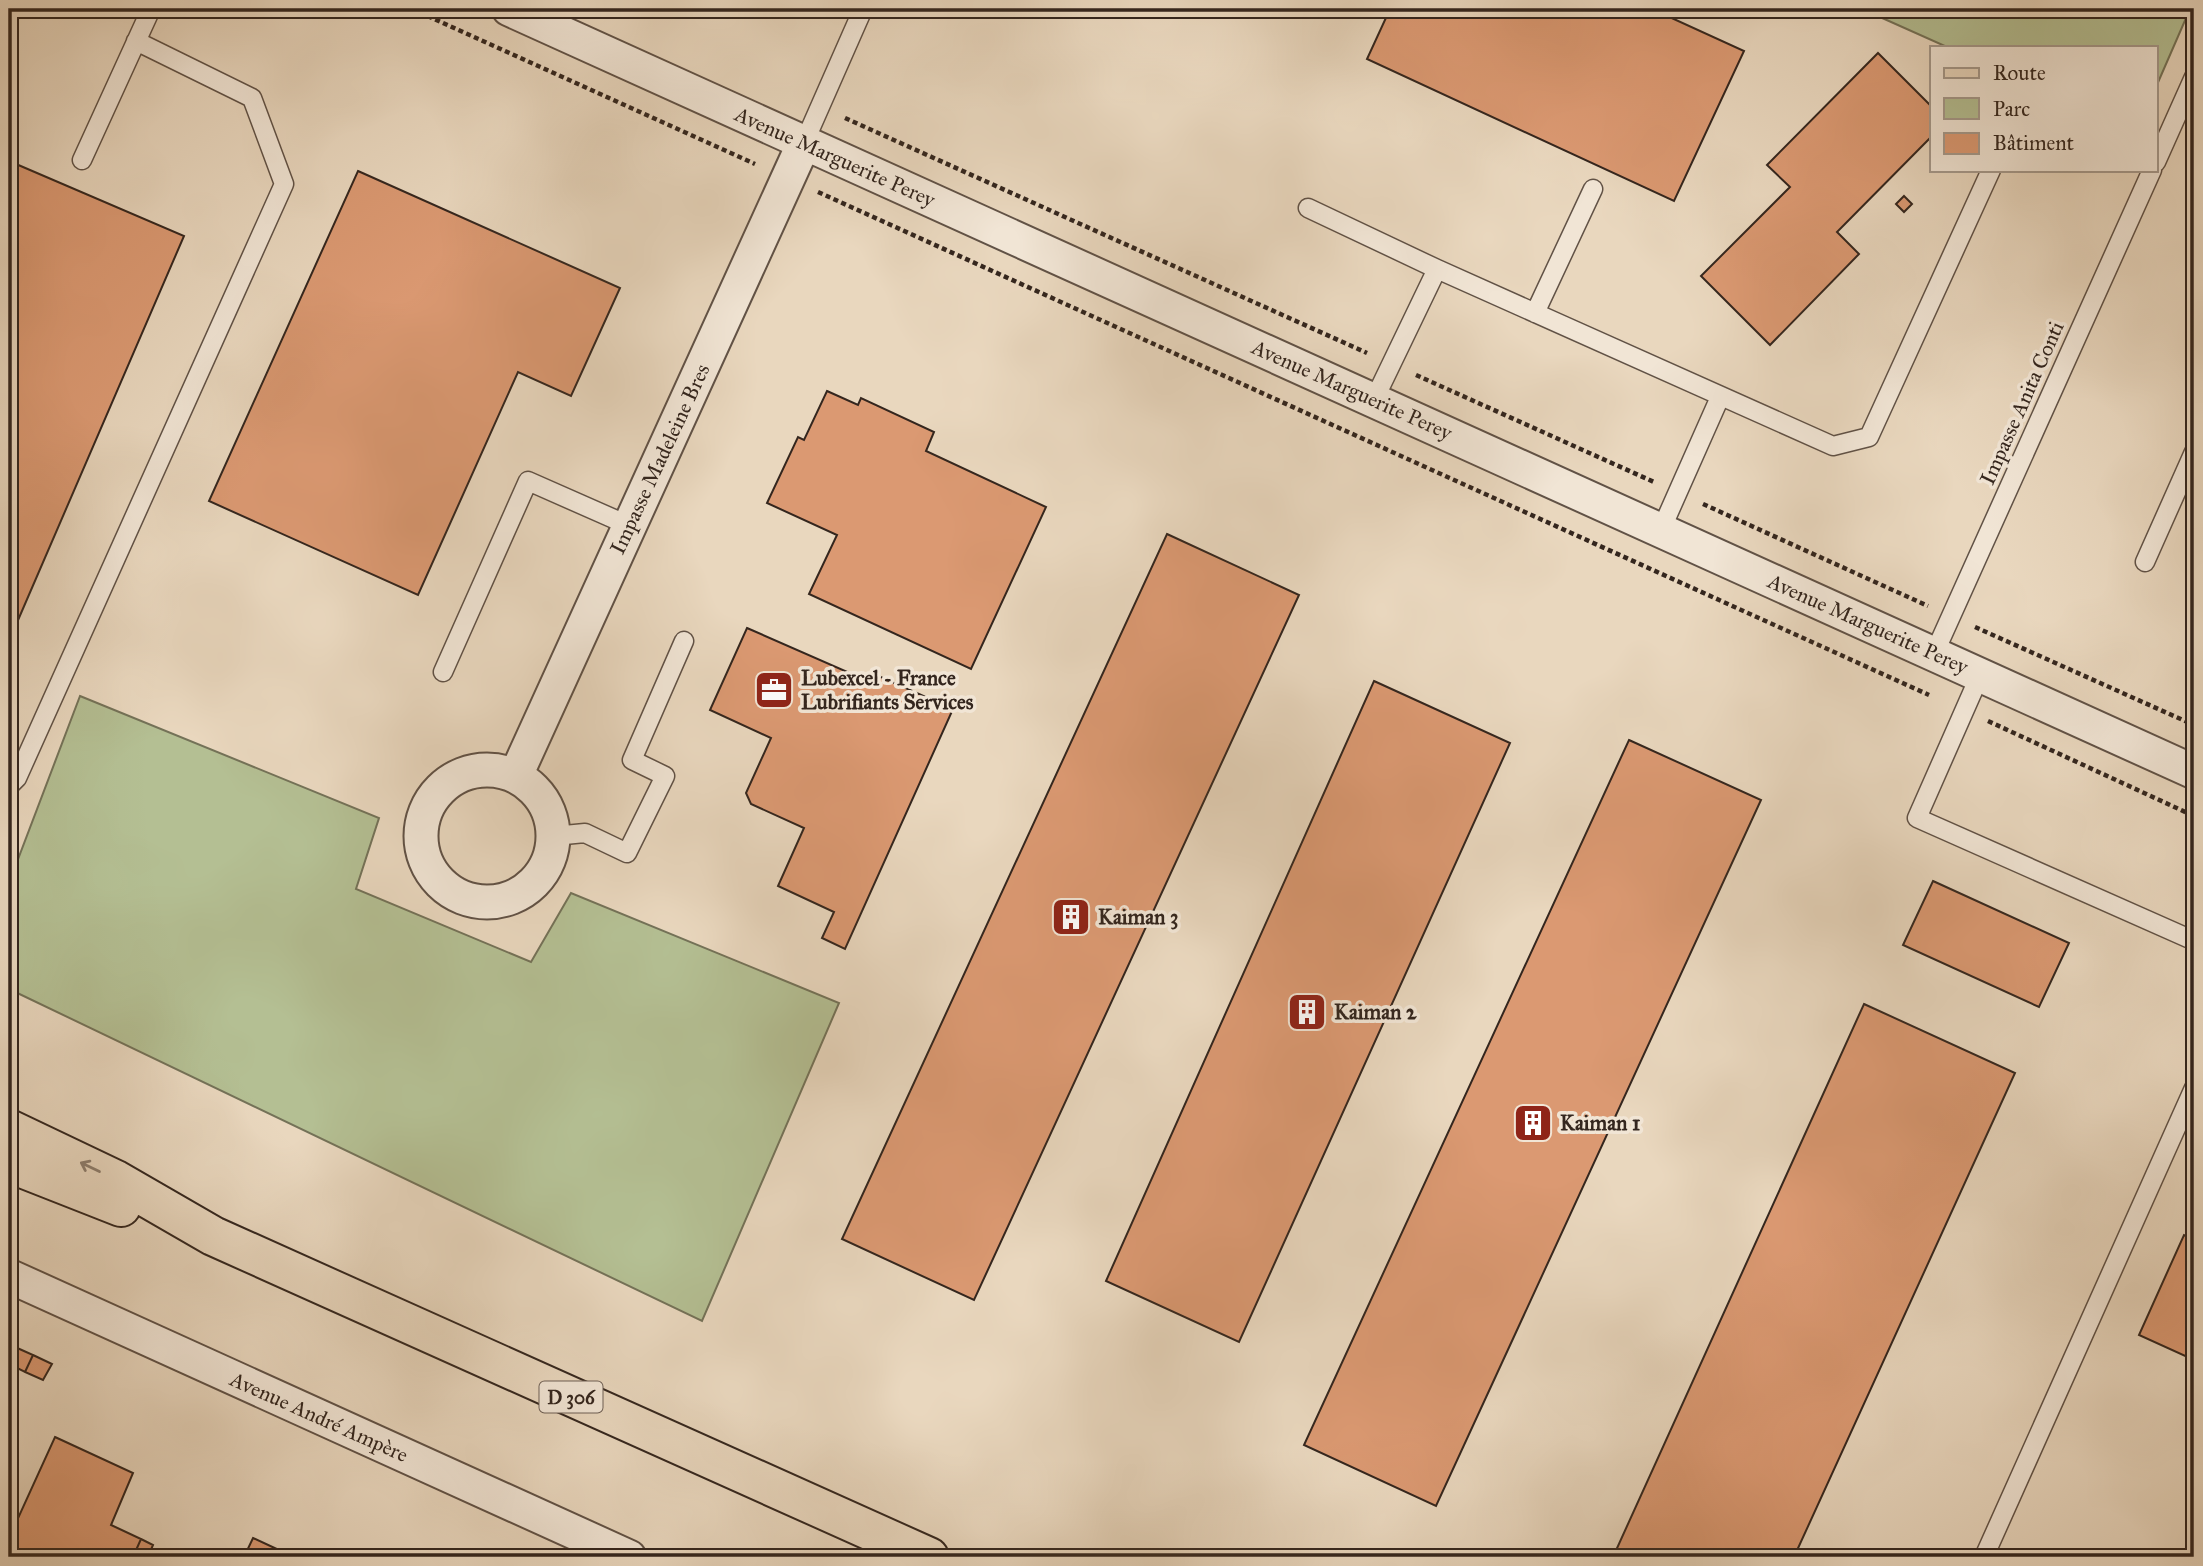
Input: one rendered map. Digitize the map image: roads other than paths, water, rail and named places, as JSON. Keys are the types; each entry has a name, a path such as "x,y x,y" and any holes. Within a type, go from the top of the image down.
{"main road":[{"name":"D 306","path":"9,1129 116,1180 213,1236 929,1557"},
{"name":"D 306","path":"9,1163 101,1201 213,1236"}],"street":[{"name":"Avenue Marguerite Perey","path":"509,9 2194,772"},
{"name":"Impasse Madeleine Bres","path":"516,775 804,143"},
{"path":"478,770 497,770 516,775 544,800 552,817 554,836 544,873 531,887 515,897 497,902 478,902 460,897 443,887 431,872 423,855 423,817 431,800 444,785 460,775 478,770"},
{"name":"Avenue André Ampère","path":"9,1276 629,1557"}],"lane":[{"path":"9,16 12,9"},
{"path":"82,160 151,9"},
{"path":"804,143 863,9"},
{"path":"9,786 16,778 284,184 252,98 136,41"},
{"path":"2158,158 2194,77"},
{"path":"1308,208 1437,269 1833,446 1869,438 1990,172"},
{"name":"Impasse Anita Conti","path":"1934,654 2151,172"},
{"path":"1535,313 1593,189"},
{"path":"1374,400 1437,269"},
{"path":"1661,530 1720,397"},
{"path":"2145,562 2194,452"},
{"path":"443,672 528,481 630,526"},
{"path":"554,836 585,833 627,853 665,776 632,760 684,641"},
{"path":"1980,675 1917,818 2190,939"},
{"path":"1984,1557 2194,1088"}],"place":[{"name":"Lubexcel - France Lubrifiants Services","path":"774,690"},
{"name":"Kaiman 3","path":"1071,917"},
{"name":"Kaiman 2","path":"1307,1012"},
{"name":"Kaiman 1","path":"1533,1123"}]}
